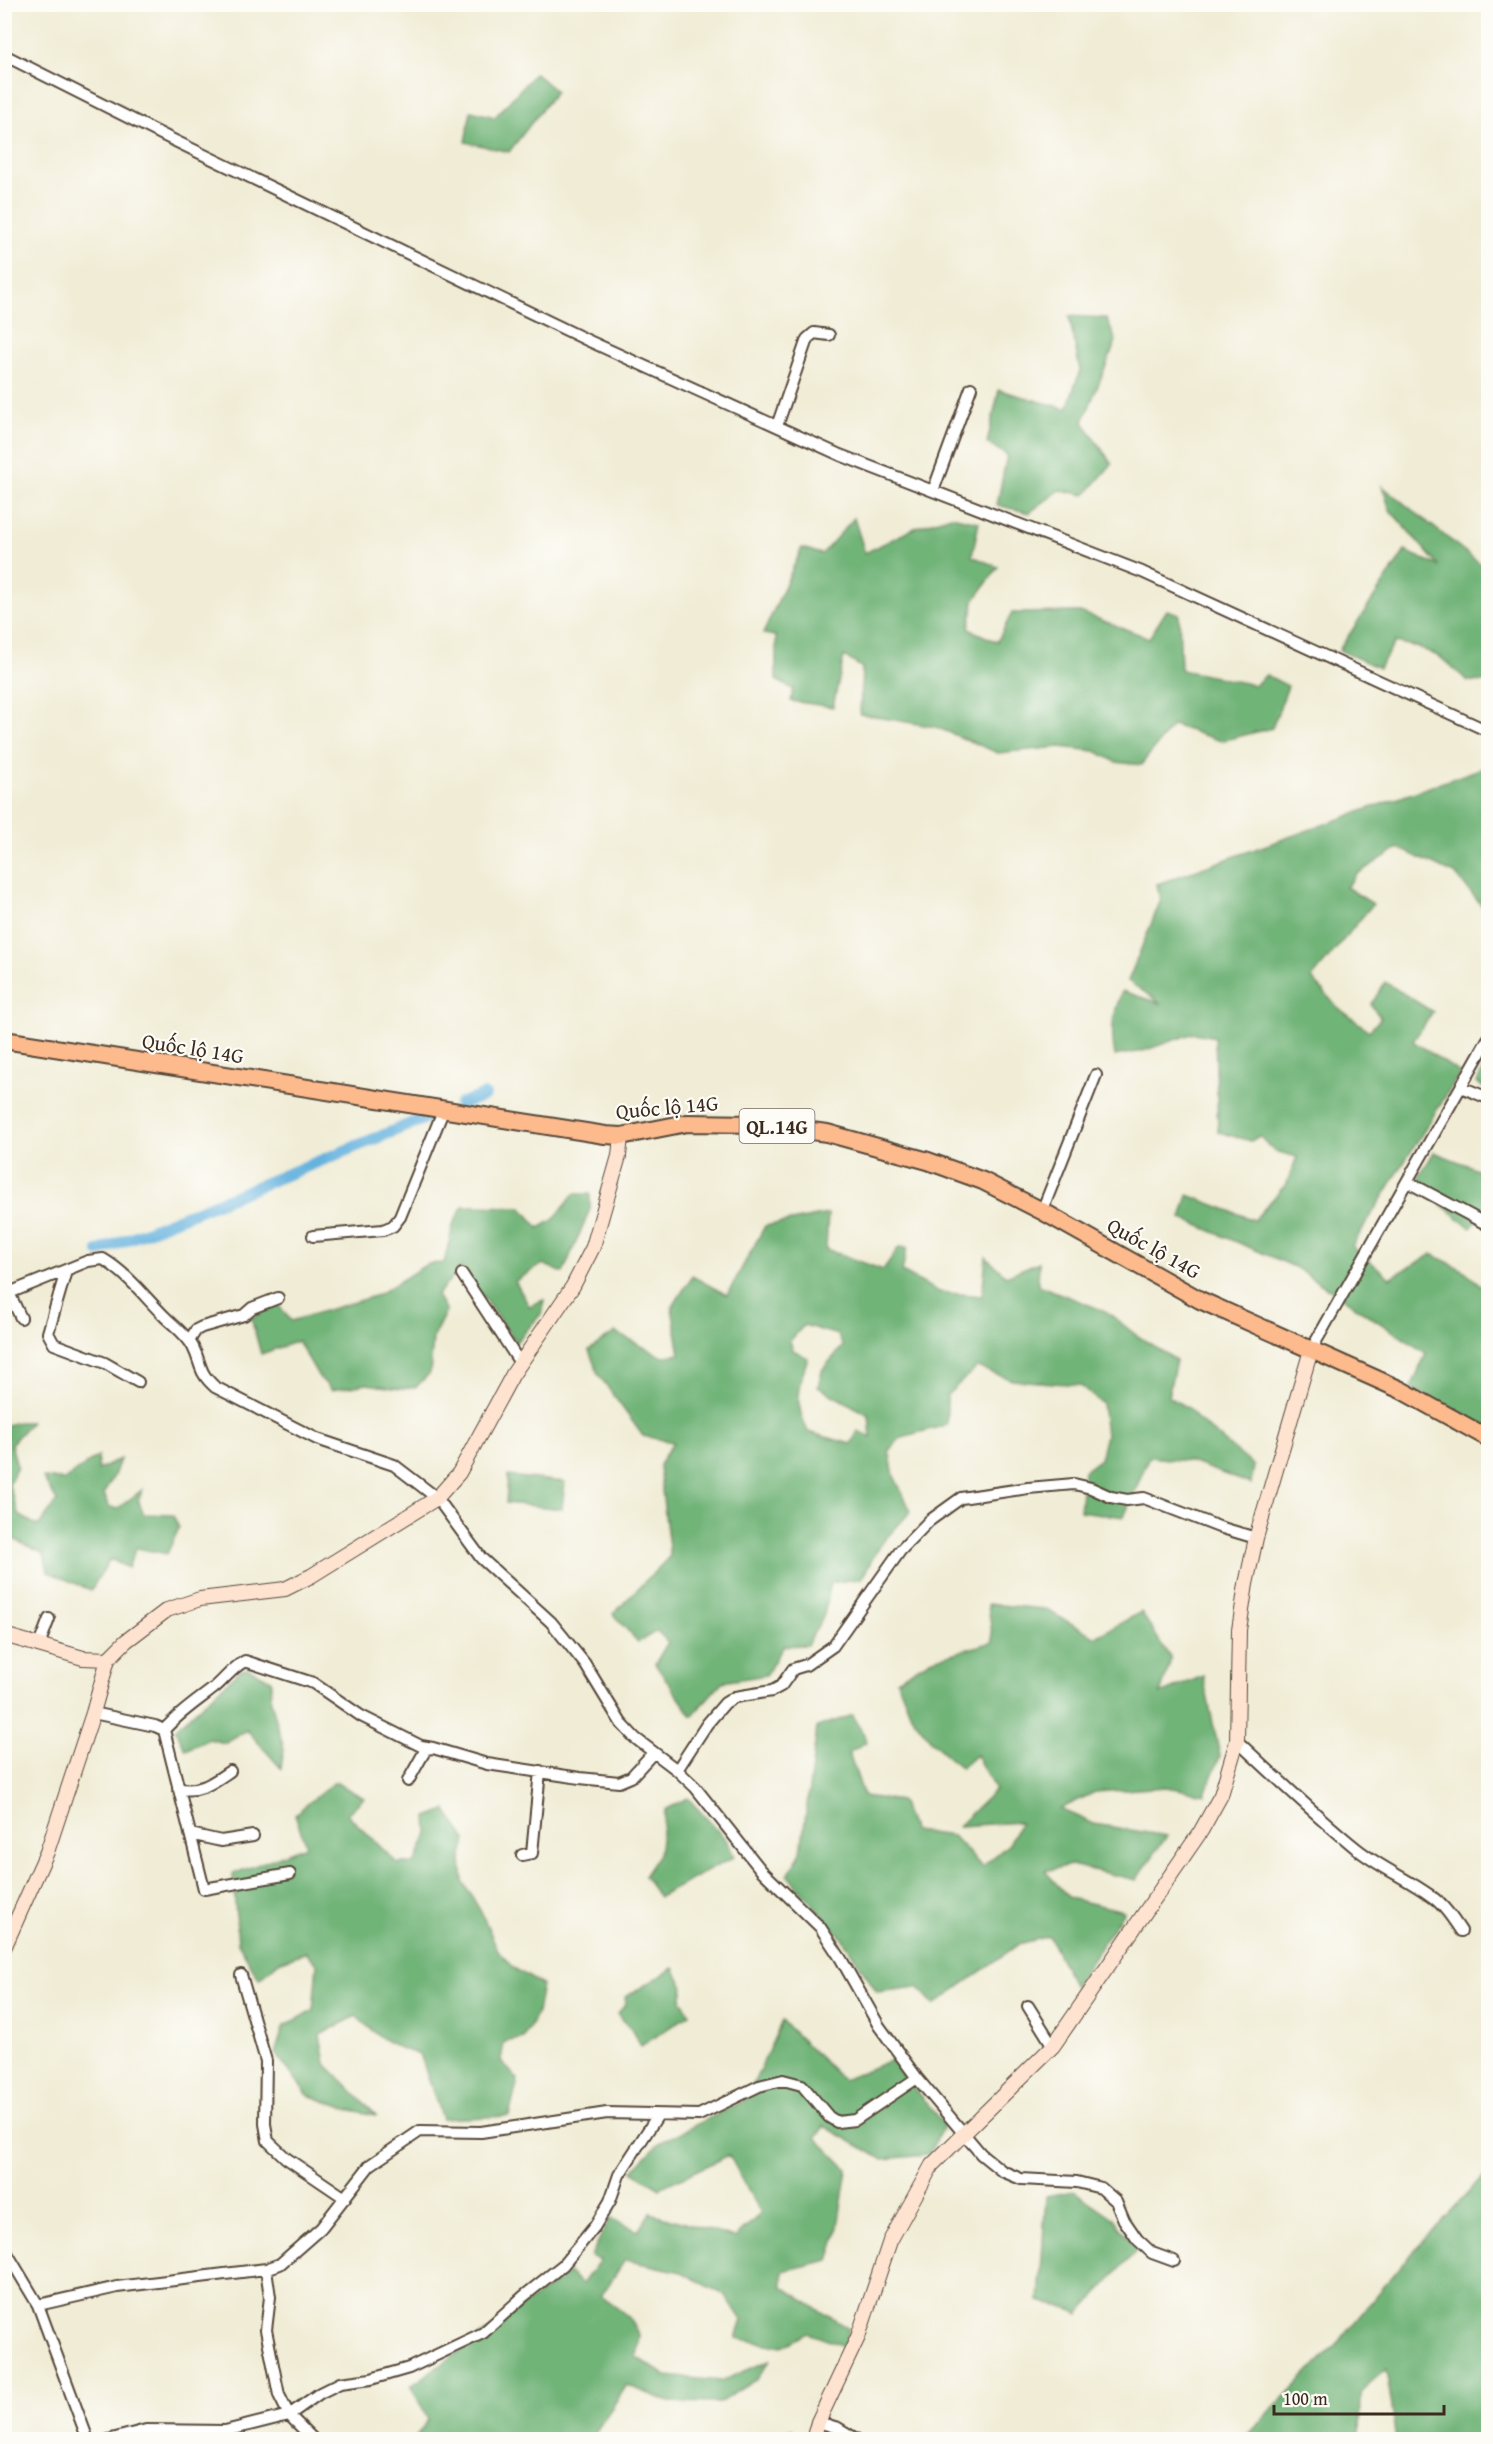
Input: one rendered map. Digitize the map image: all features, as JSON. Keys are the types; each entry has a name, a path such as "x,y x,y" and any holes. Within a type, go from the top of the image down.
{"main road":[{"name":"Quốc lộ 14G","path":"4,1040 443,1111 621,1136 687,1123 757,1124 827,1133 928,1161 983,1181 1042,1211 1200,1300 1401,1390 1488,1438"}],"street":[{"path":"4,55 169,138 587,340 840,455 1142,572 1488,731"},
{"path":"777,426 807,339 814,333 829,335"},
{"path":"933,492 971,388"},
{"path":"813,2439 818,2422 858,2337 890,2241 932,2165 1053,2046 1201,1831 1221,1795 1237,1741 1239,1630 1256,1538 1311,1350 1488,1039"},
{"path":"1042,1211 1096,1075"},
{"path":"1461,1088 1488,1098"},
{"path":"313,1236 383,1230 393,1226 400,1217 443,1111"},
{"path":"4,1948 8,1929 47,1852 93,1713 108,1659 126,1641 167,1610 200,1599 285,1589 311,1576 437,1498 459,1473 520,1363 573,1286 593,1247 619,1156 621,1136"},
{"path":"1408,1182 1488,1225"},
{"path":"21,1318 7,1294 88,1261 103,1259 137,1286 189,1341 204,1377 215,1387 317,1439 394,1465 437,1498 481,1558 551,1622 585,1664 621,1723 653,1753 678,1770 769,1878 820,1927 846,1967 879,2026 917,2078 981,2154 1002,2171 1022,2179 1077,2182 1101,2188 1116,2201 1124,2220 1137,2239 1152,2253 1174,2261"},
{"path":"66,1271 48,1333 49,1338 54,1344 105,1364 138,1382"},
{"path":"462,1274 520,1363"},
{"path":"189,1341 196,1330 202,1327 244,1315 252,1308 278,1298"},
{"path":"678,1770 707,1724 725,1703 735,1697 772,1691 781,1686 793,1669 806,1665 833,1646 900,1551 929,1521 961,1498 1074,1484 1091,1488 1111,1497 1127,1500 1144,1498 1219,1527 1256,1538"},
{"path":"39,1645 49,1619"},
{"path":"4,1635 83,1658 108,1659"},
{"path":"164,1730 178,1714 245,1661 313,1683 361,1716 422,1746 488,1764 580,1778 625,1781 653,1753"},
{"path":"93,1713 164,1730"},
{"path":"164,1730 204,1889 290,1874"},
{"path":"1237,1741 1307,1807 1359,1851 1391,1873 1432,1896 1461,1932"},
{"path":"408,1781 426,1749 433,1748"},
{"path":"178,1788 187,1791 198,1790 230,1771"},
{"path":"522,1856 532,1853 540,1772"},
{"path":"190,1834 221,1841 253,1836"},
{"path":"241,1975 266,2061 265,2124 268,2141 286,2158 345,2198"},
{"path":"1028,2006 1053,2046"},
{"path":"39,2305 117,2287 266,2269 280,2264 321,2228 370,2165 420,2132 481,2132 607,2113 699,2115 759,2086 783,2080 802,2085 829,2117 837,2122 846,2123 855,2120 917,2078"},
{"path":"108,2439 146,2430 225,2430 289,2415 320,2393 340,2383 371,2379 409,2368 483,2333 563,2265 595,2226 610,2201 619,2175 658,2115"},
{"path":"4,2248 39,2305 88,2439"},
{"path":"266,2269 270,2297 267,2341 279,2395 289,2415 314,2439"},
{"path":"818,2422 838,2428 858,2439"}],"green space":[{"path":"535,73 556,91 509,152 465,142 471,111 495,117"},
{"path":"1069,316 1106,318 1116,341 1083,422 1112,464 1085,495 1060,490 1029,513 997,505 1007,455 987,443 999,390 1067,409 1080,370"},
{"path":"1382,486 1488,570 1488,682 1468,681 1440,657 1418,647 1395,642 1379,668 1339,650 1405,551 1439,566 1390,510"},
{"path":"951,516 979,522 972,556 998,567 974,601 969,629 997,642 1012,613 1080,612 1149,638 1167,610 1179,614 1181,670 1255,685 1266,675 1288,686 1272,728 1221,741 1173,725 1141,765 1116,762 1095,751 1060,747 998,753 936,727 860,714 862,668 844,656 833,707 791,701 793,689 776,680 776,636 763,634 802,548 822,554 854,518 865,553 917,527"},
{"path":"1488,766 1488,913 1455,874 1398,848 1357,874 1346,887 1373,904 1312,978 1336,1006 1369,1031 1381,1018 1371,1005 1385,982 1433,1012 1413,1041 1460,1073 1352,1246 1390,1278 1432,1254 1461,1269 1488,1291 1488,1427 1411,1388 1426,1353 1295,1267 1181,1218 1188,1195 1254,1220 1287,1183 1297,1157 1275,1151 1259,1136 1251,1141 1218,1132 1215,1037 1194,1033 1143,1051 1115,1056 1113,1030 1122,991 1162,1004 1128,981 1160,902 1157,884"},
{"path":"1488,1060 1488,1092 1477,1082"},
{"path":"1434,1152 1482,1171 1488,1156 1488,1223 1479,1218 1471,1228 1415,1184"},
{"path":"574,1194 590,1194 590,1209 563,1273 543,1264 515,1281 529,1306 544,1300 542,1313 516,1342 461,1267 437,1295 446,1311 433,1337 430,1373 416,1387 400,1389 367,1384 332,1390 319,1377 298,1341 261,1354 251,1318 278,1304 291,1321 378,1295 427,1264 444,1263 454,1222 463,1206 521,1207 539,1228 553,1220"},
{"path":"828,1214 826,1249 883,1270 899,1247 907,1248 902,1272 939,1292 982,1296 986,1257 1006,1276 1039,1262 1038,1285 1107,1312 1136,1335 1176,1360 1168,1397 1190,1409 1197,1419 1254,1466 1251,1484 1188,1461 1149,1457 1124,1517 1080,1511 1084,1471 1100,1459 1106,1435 1102,1404 1080,1385 1012,1380 977,1367 947,1395 947,1425 902,1437 889,1450 894,1476 911,1511 880,1545 862,1578 831,1583 824,1615 807,1645 783,1646 766,1675 722,1682 692,1716 655,1664 668,1642 657,1631 638,1642 613,1614 670,1556 659,1465 673,1442 643,1436 598,1374 589,1350 615,1332 663,1357 680,1354 672,1308 692,1276 727,1295 765,1226","holes":["804,1325 838,1335 843,1346 822,1370 818,1387 869,1415 871,1437 858,1431 851,1444 808,1432 800,1412 798,1395 808,1358 793,1350 790,1341"]},
{"path":"31,1422 11,1444 17,1466 9,1485 19,1515 38,1526 57,1501 43,1478 64,1480 98,1456 98,1470 120,1459 114,1476 104,1493 108,1506 117,1509 143,1489 138,1501 144,1514 173,1515 179,1528 167,1554 136,1548 128,1568 110,1559 91,1590 48,1572 44,1554 5,1535 5,1425"},
{"path":"508,1476 565,1482 562,1509 506,1503"},
{"path":"988,1604 1045,1609 1096,1637 1141,1612 1171,1659 1160,1694 1203,1676 1220,1756 1205,1794 1166,1787 1095,1792 1060,1809 1094,1824 1167,1836 1136,1880 1071,1865 1045,1871 1069,1898 1124,1911 1074,1987 1049,1936 1019,1944 934,2005 918,1987 877,1992 842,1938 788,1876 801,1851 817,1727 853,1715 867,1741 849,1753 864,1796 901,1801 913,1831 953,1836 982,1867 1009,1844 1020,1822 958,1826 995,1790 976,1755 961,1768 933,1743 911,1715 897,1680 930,1660 993,1642"},
{"path":"248,1668 271,1680 271,1701 284,1749 281,1768 247,1730 224,1743 209,1739 186,1750 175,1729 241,1670"},
{"path":"335,1782 364,1798 347,1814 397,1863 415,1863 428,1833 427,1817 446,1810 466,1840 461,1859 463,1881 481,1912 498,1950 512,1967 542,1985 537,2013 524,2038 504,2042 501,2061 518,2080 509,2116 442,2119 420,2054 393,2045 356,2016 320,2035 325,2063 376,2115 346,2109 308,2095 275,2053 284,2026 313,2011 317,1964 306,1952 279,1962 259,1979 238,1943 233,1874 306,1846 295,1814"},
{"path":"688,1798 727,1841 734,1857 659,1897 644,1876 659,1854 665,1810"},
{"path":"674,1968 684,1987 681,2000 690,2014 641,2046 629,2026 617,2014 626,2004 625,1997"},
{"path":"782,2021 843,2080 891,2060 944,2125 928,2155 882,2159 824,2126 816,2138 847,2169 836,2239 829,2260 783,2271 783,2287 849,2329 844,2346 808,2333 783,2347 736,2338 742,2320 726,2296 682,2272 625,2260 601,2296 628,2316 639,2335 636,2357 666,2376 722,2381 770,2360 757,2379 719,2403 669,2402 627,2385 590,2440 414,2439 428,2420 411,2386 569,2273 582,2284 600,2260 591,2256 610,2218 638,2231 650,2213 735,2238 761,2213 729,2155 660,2188 632,2171 659,2143 746,2100"},
{"path":"1488,2172 1488,2439 1397,2439 1386,2369 1361,2391 1360,2439 1243,2439 1340,2340 1414,2250"},
{"path":"1074,2191 1114,2219 1137,2250 1079,2314 1039,2301 1046,2196"},
{"path":"792,2428 794,2439 763,2439"}],"waterway":[{"path":"460,1104 485,1095"},
{"path":"99,1251 428,1117"}]}
